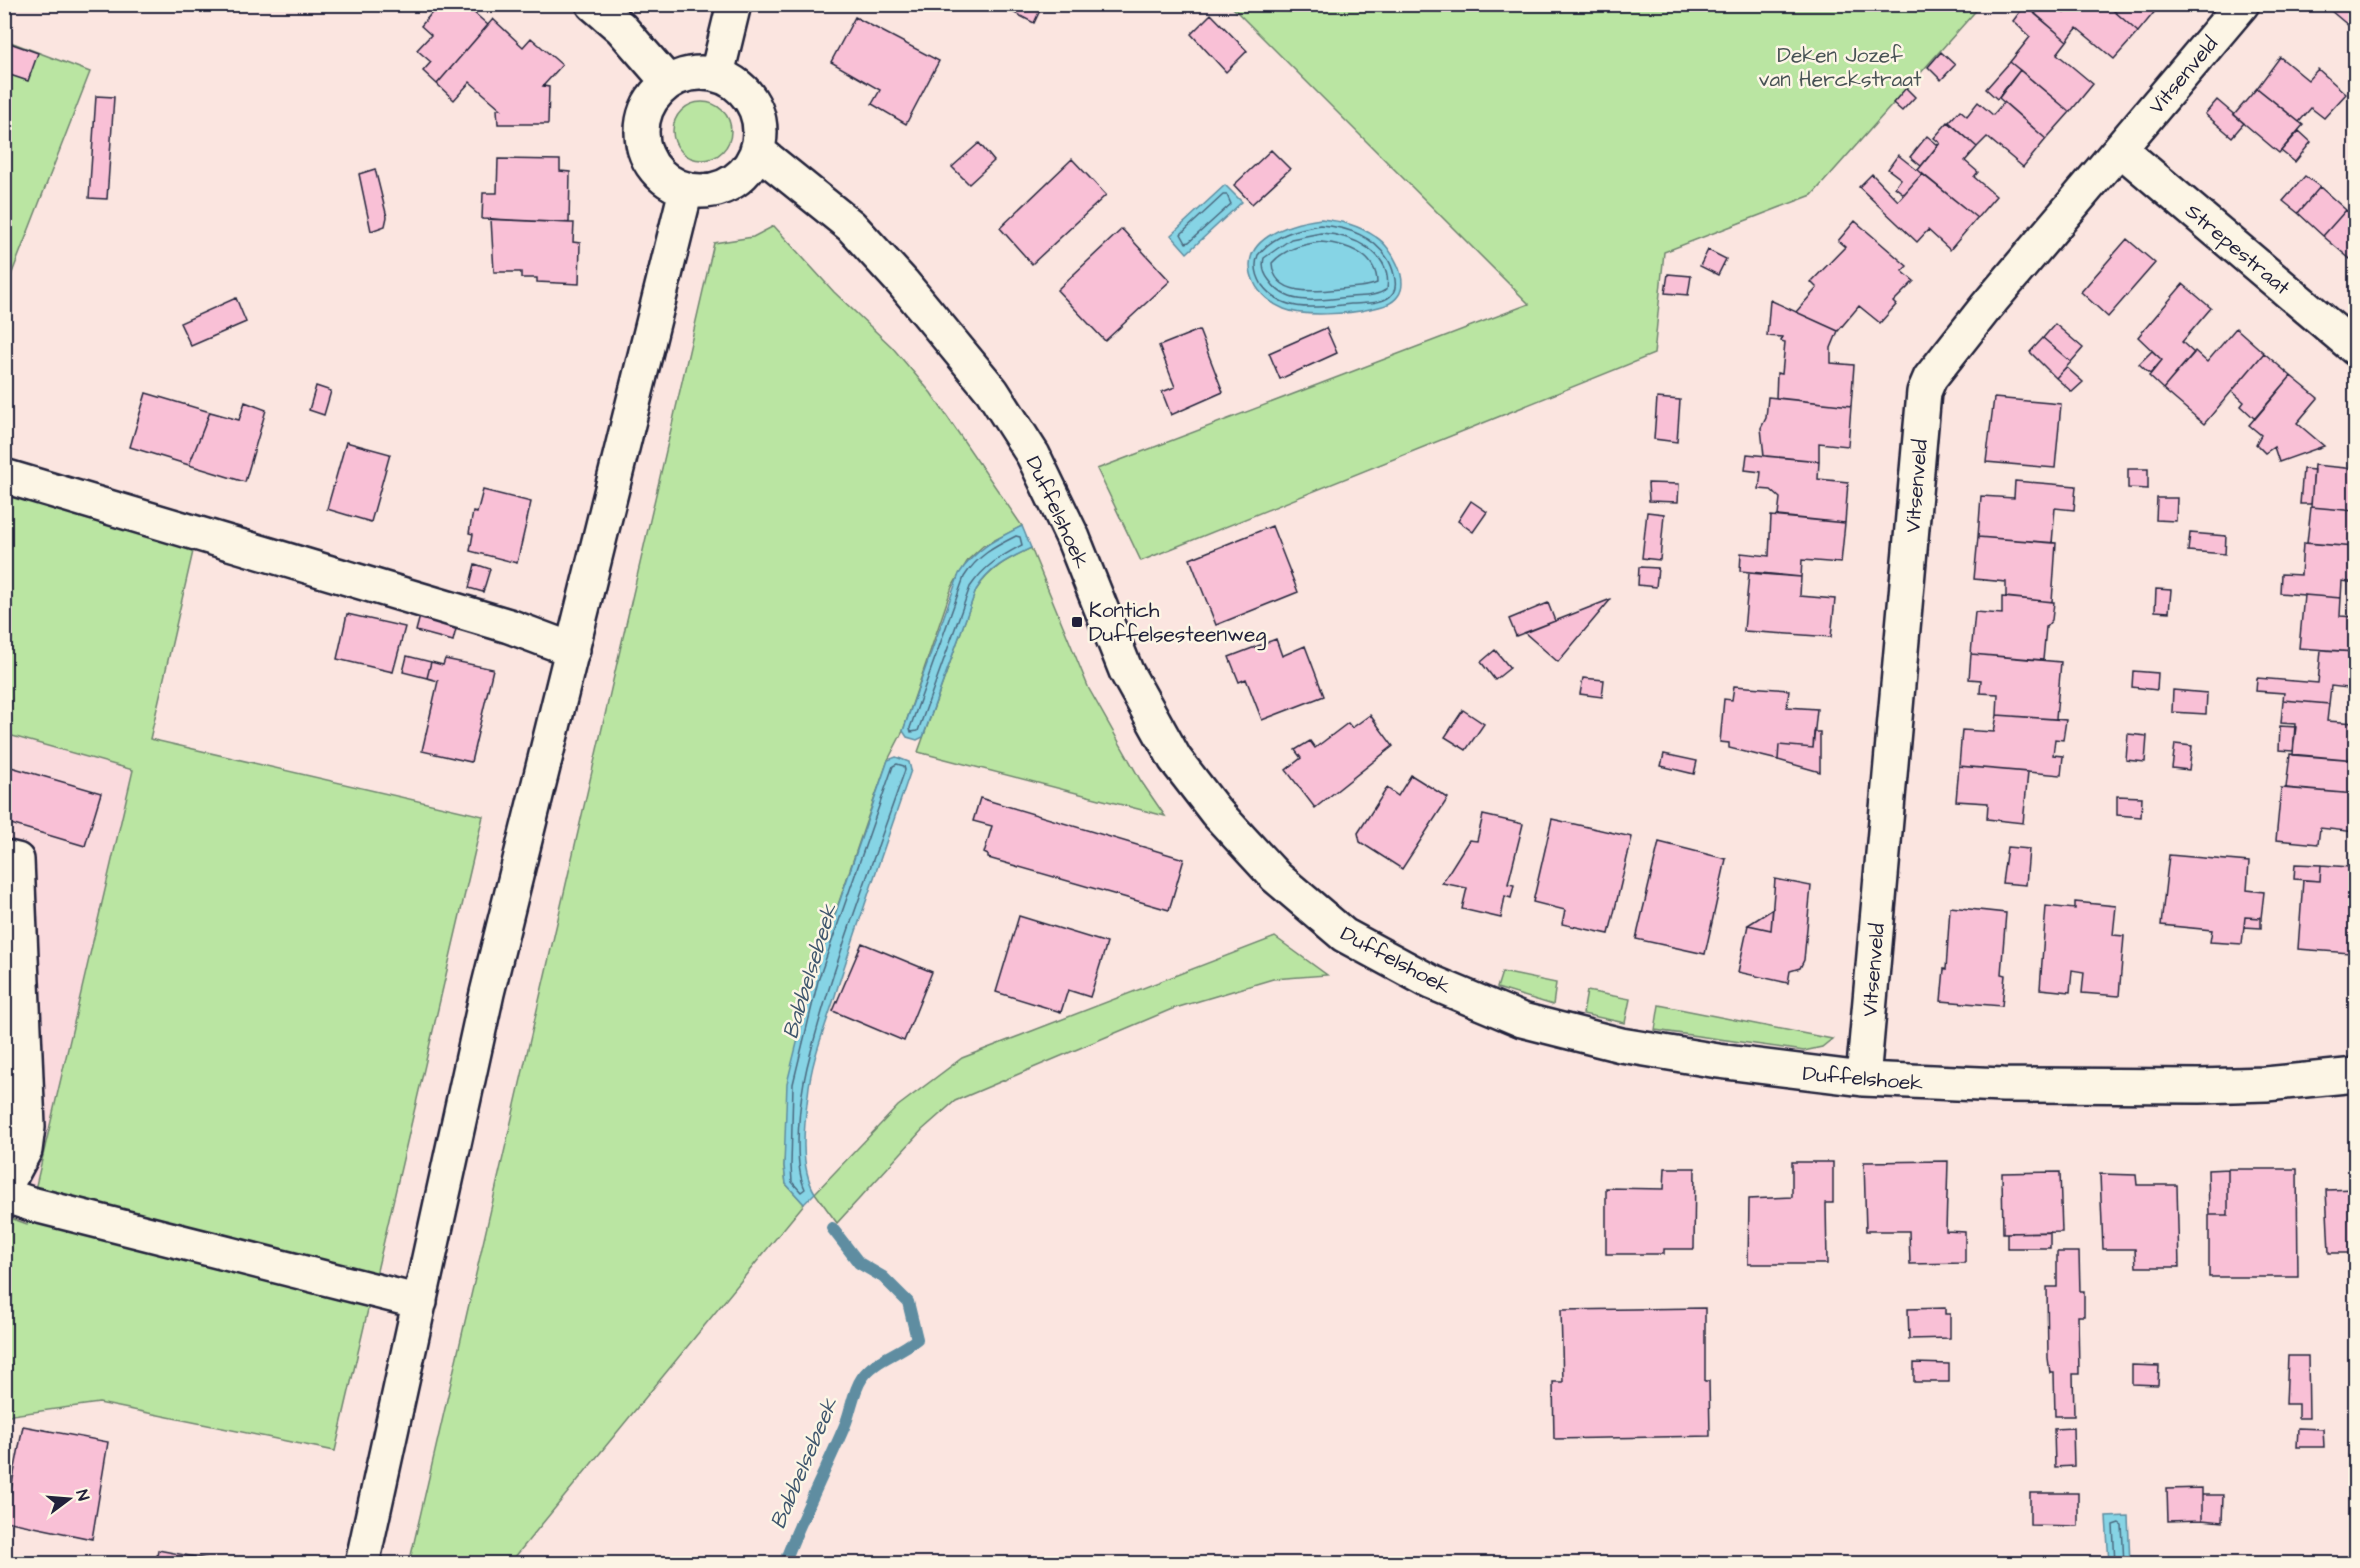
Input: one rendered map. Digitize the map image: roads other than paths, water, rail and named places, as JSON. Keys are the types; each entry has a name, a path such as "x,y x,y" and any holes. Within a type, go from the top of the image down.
{"street":[{"path":"593,4 621,28 668,82"},
{"path":"717,74 734,4"},
{"name":"Vitsenveld","path":"1863,1079 1924,392 1930,378 1986,307 2242,4"},
{"path":"691,73 717,74 734,82 749,95 758,112 761,132 758,151 750,167 738,180 713,190 686,190 666,180 650,163 642,142 643,119 652,98 668,82 691,73"},
{"name":"Strepestraat","path":"2120,149 2355,349"},
{"name":"Duffelshoek","path":"758,151 787,171 851,226 903,283 992,391 1033,455 1073,538 1126,671 1175,759 1216,812 1276,877 1344,935 1431,982 1540,1025 1666,1054 1863,1079 1933,1084 2133,1088 2266,1084 2355,1075"},
{"path":"362,1563 488,993 686,190"},
{"path":"4,476 509,626 573,650"},
{"path":"4,856 17,860 28,1127 25,1150 4,1190"},
{"path":"4,1195 31,1204 420,1302"}],"water":[{"path":"1225,185 1242,202 1187,253 1171,235"},
{"path":"1321,219 1343,222 1382,241 1393,255 1402,281 1398,296 1392,302 1361,311 1314,314 1292,312 1271,301 1256,286 1250,267 1252,255 1258,245 1268,236 1281,230"},
{"path":"1022,526 1031,548 1007,560 981,582 976,590 923,737 917,740 907,737 903,731 959,574 979,551"},
{"path":"896,757 909,762 911,770 852,941 812,1070 804,1146 807,1171 815,1193 804,1204 786,1184 784,1166 787,1083 813,979 888,760"},
{"path":"2128,1516 2130,1563 2109,1563 2106,1517"}],"waterway":[{"name":"Babbelsebeek","path":"784,1564 845,1425 859,1383 867,1371 880,1361 917,1339 908,1302 883,1277 859,1263 832,1228"}],"place":[{"name":"Kontich Duffelsesteenweg","path":"1077,622"}],"park label":[{"name":"Deken Jozef van Herckstraat","path":"1840,67"}]}
